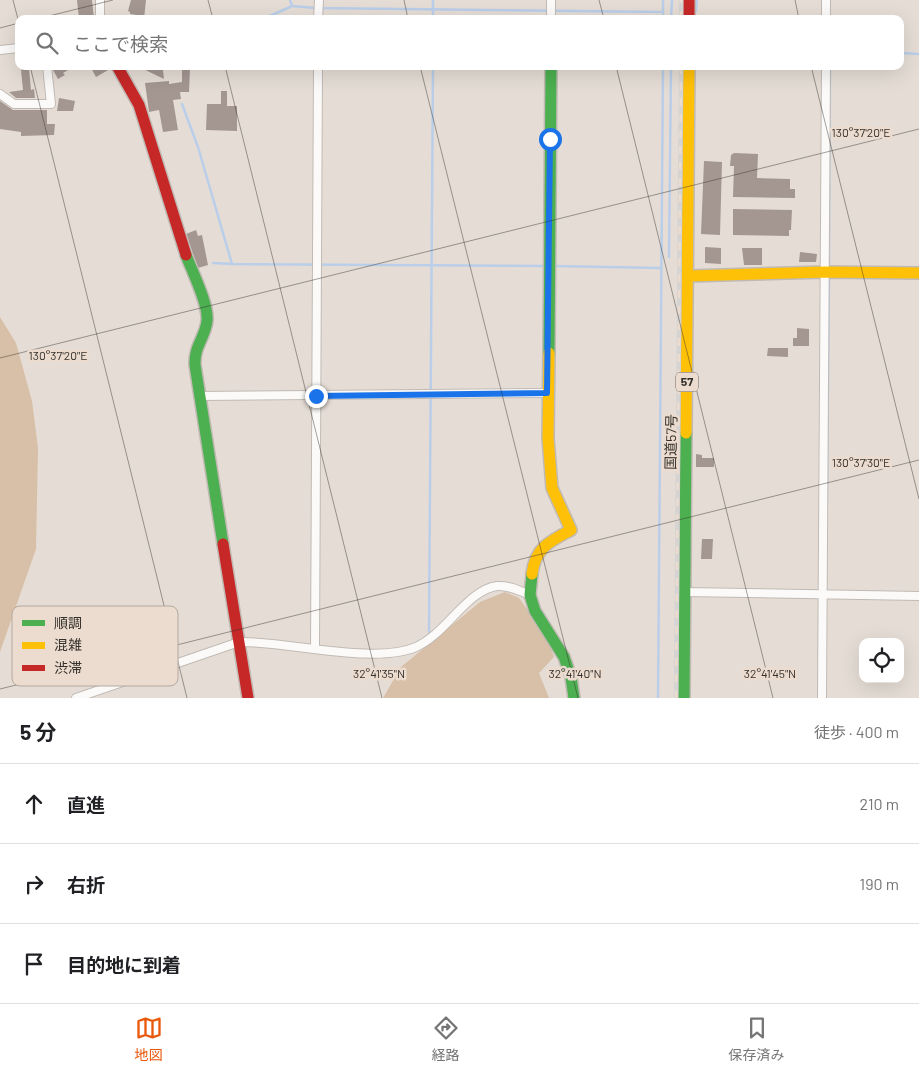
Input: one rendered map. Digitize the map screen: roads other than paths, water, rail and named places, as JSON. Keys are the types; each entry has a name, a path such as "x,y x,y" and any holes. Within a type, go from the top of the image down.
{"main road":[{"path":"689,0 689,15"},
{"path":"118,70 139,105 179,237 207,314 208,322 197,345 195,356 199,396 248,698"},
{"path":"551,70 547,393 552,488 571,530 545,544 533,568 530,595 535,611 564,657 571,677 574,698"},
{"name":"国道57号","path":"684,698 689,276 689,70"},
{"path":"689,276 825,272 919,273"}],"street":[{"path":"100,0 100,15"},
{"path":"318,15 319,0"},
{"path":"551,0 551,15"},
{"path":"826,0 826,15"},
{"path":"0,50 15,48"},
{"path":"0,94 14,104 51,104 47,70"},
{"path":"315,648 318,70"},
{"path":"822,698 826,70"},
{"path":"199,396 547,393"},
{"path":"178,663 239,642 260,642 358,652 396,653 415,648 432,639 469,600 496,586 511,588 530,595"},
{"path":"684,592 919,596"},
{"path":"76,698 111,686"}],"waterway":[{"path":"290,0 292,6 315,8 663,12"},
{"path":"433,0 433,15"},
{"path":"663,0 663,15"},
{"path":"671,15 672,0"},
{"path":"696,11 697,0"},
{"path":"272,15 290,7"},
{"path":"904,53 919,54"},
{"path":"429,632 433,70"},
{"path":"658,698 663,70"},
{"path":"669,257 671,70"},
{"path":"829,264 830,70"},
{"path":"182,104 198,147 232,264 547,266"},
{"path":"213,263 232,264"},
{"path":"553,266 660,268"},
{"path":"827,502 829,280"}],"railway":[{"path":"681,0 681,15"},
{"path":"676,698 681,70"}]}
